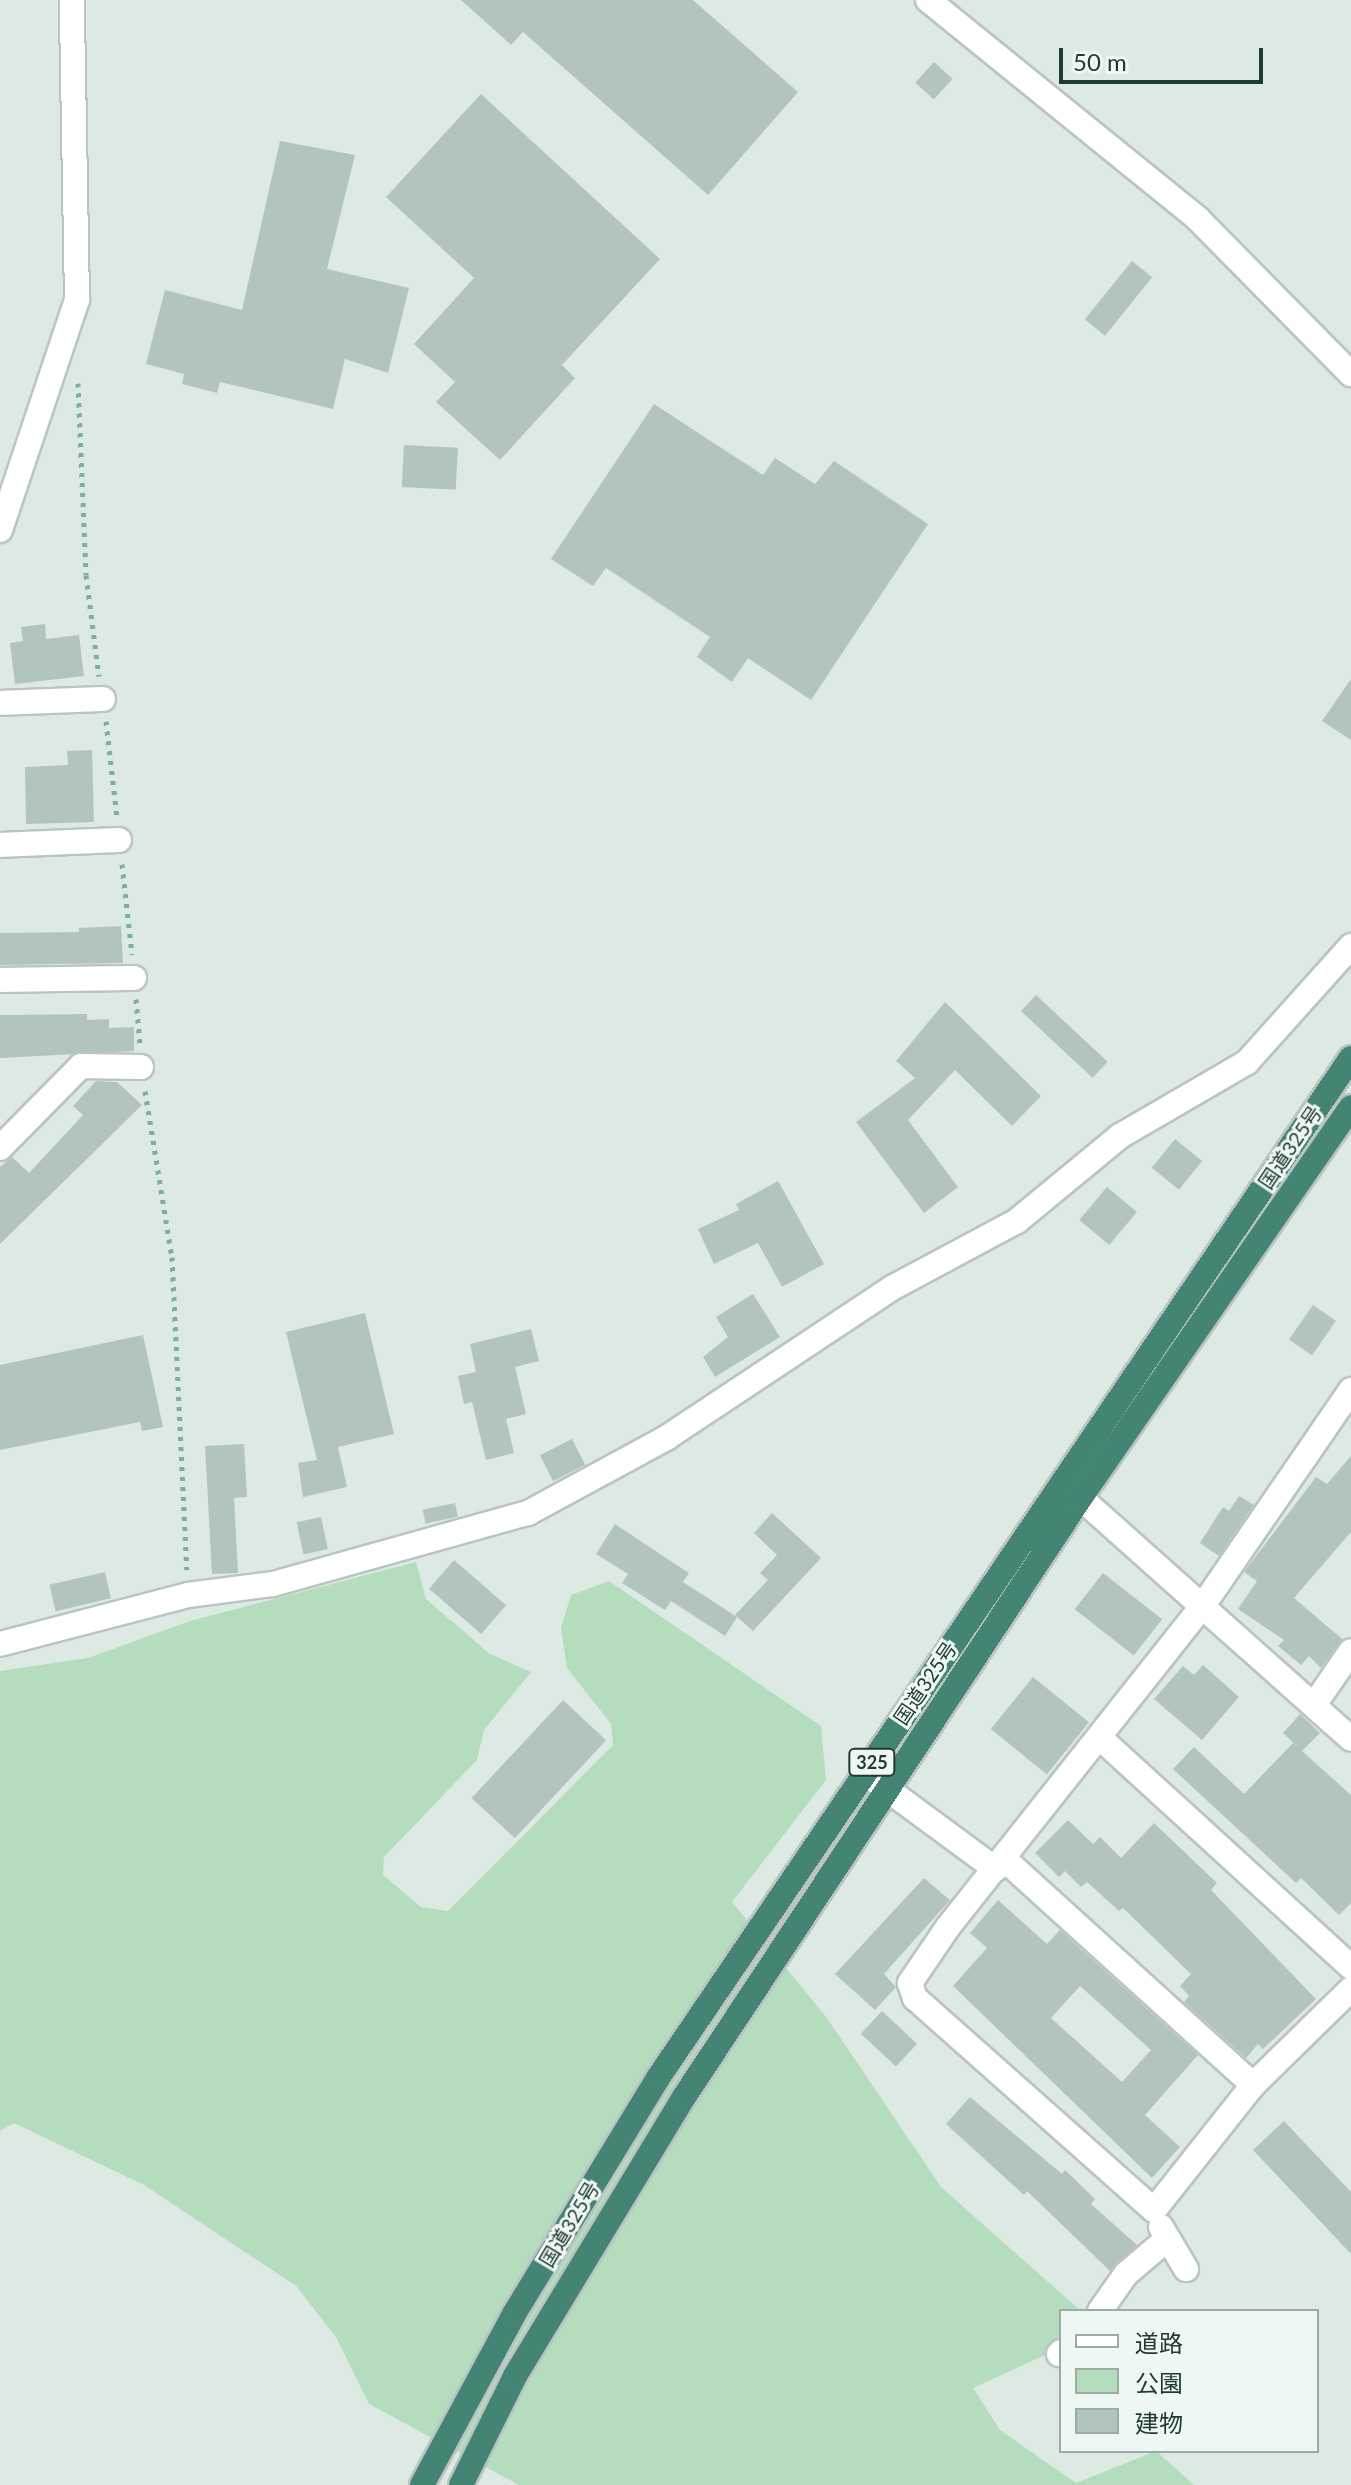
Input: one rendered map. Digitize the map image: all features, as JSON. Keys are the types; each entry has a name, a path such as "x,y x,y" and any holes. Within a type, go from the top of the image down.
{"highway":[{"name":"国道325号","path":"422,2485 514,2314 658,2078 1351,1058"},
{"name":"国道325号","path":"461,2485 515,2376 684,2097 1081,1497 1351,1107"}],"street":[{"path":"0,530 77,300 72,0"},
{"path":"928,0 1198,219 1351,374"},
{"path":"0,703 103,699"},
{"path":"0,845 119,840"},
{"path":"0,1644 188,1595 273,1584 528,1513 666,1438 892,1288 1017,1221 1120,1136 1247,1062 1351,946"},
{"path":"0,980 134,978"},
{"path":"0,1148 81,1066 141,1067"},
{"path":"1186,2269 1166,2240 1154,2210 915,1998 910,1983 999,1864 1204,1604 1351,1390"},
{"path":"1061,1481 1204,1604 1351,1739"},
{"path":"1314,1705 1351,1651"},
{"path":"1099,1737 1351,1967"},
{"path":"865,1773 887,1791 999,1864 1253,2085"},
{"path":"1154,2210 1253,2085 1351,1989"},
{"path":"1101,2309 1126,2274 1166,2240"}],"path":[{"path":"78,379 86,575 119,840 141,1067 172,1257 188,1595"}],"green space":[{"path":"416,1562 426,1599 490,1654 531,1672 484,1730 477,1760 384,1857 383,1875 421,1907 448,1911 613,1745 611,1724 567,1668 561,1628 571,1595 609,1581 821,1726 826,1780 732,1902 827,2018 941,2187 1079,2309 1059,2309 1059,2339 1043,2356 973,2388 1000,2430 1076,2483 1151,2453 1158,2453 1194,2485 519,2485 369,2404 336,2337 296,2286 144,2185 14,2123 0,2131 0,1671 88,1658 190,1621"}],"building":[{"path":"461,0 693,0 798,92 708,195 523,32 511,45"},
{"path":"934,62 953,79 934,100 915,83"},
{"path":"481,94 660,259 562,365 575,378 500,460 436,402 455,382 414,344 474,278 386,197"},
{"path":"280,141 355,155 327,269 409,288 388,373 345,359 333,409 220,382 217,393 182,384 184,374 146,364 165,290 242,310"},
{"path":"1132,261 1152,277 1105,336 1085,319"},
{"path":"654,404 763,475 775,458 815,484 834,461 928,524 811,700 748,658 732,682 697,657 710,637 606,568 593,586 551,559"},
{"path":"404,445 458,448 456,490 402,487"},
{"path":"45,624 46,639 79,635 84,676 15,684 10,643 23,641 21,627"},
{"path":"1351,679 1351,740 1322,721"},
{"path":"92,750 94,822 26,824 25,767 68,765 67,751"},
{"path":"121,926 123,963 0,965 0,933 79,932 79,928"},
{"path":"1036,995 1108,1062 1093,1078 1021,1011"},
{"path":"945,1002 1041,1096 1012,1126 955,1070 908,1120 958,1187 924,1213 856,1122 915,1078 896,1061"},
{"path":"87,1014 87,1020 109,1019 109,1028 134,1027 134,1051 0,1058 0,1015"},
{"path":"96,1081 117,1082 142,1105 0,1244 0,1167 12,1157 29,1173 83,1115 73,1106"},
{"path":"1175,1139 1202,1161 1179,1190 1152,1168"},
{"path":"778,1181 824,1264 782,1287 758,1243 714,1264 698,1229 739,1210 736,1204"},
{"path":"1107,1187 1137,1212 1109,1245 1079,1220"},
{"path":"753,1294 780,1337 715,1377 703,1357 728,1337 716,1317"},
{"path":"1313,1305 1336,1321 1312,1355 1289,1339"},
{"path":"365,1313 394,1434 338,1447 347,1487 303,1497 298,1463 317,1460 286,1332"},
{"path":"531,1329 539,1361 515,1367 526,1414 506,1419 514,1453 486,1460 472,1402 464,1404 458,1376 476,1372 470,1344"},
{"path":"143,1335 163,1427 142,1431 140,1422 0,1450 0,1365"},
{"path":"572,1439 585,1465 553,1481 540,1455"},
{"path":"244,1444 247,1497 234,1498 238,1573 212,1574 205,1446"},
{"path":"1351,1456 1351,1532 1294,1598 1342,1639 1321,1668 1309,1656 1301,1665 1278,1646 1284,1640 1238,1609 1257,1581 1244,1572 1316,1477 1327,1484"},
{"path":"1239,1496 1254,1505 1219,1556 1200,1543 1223,1507 1229,1511"},
{"path":"455,1503 458,1517 426,1524 423,1510"},
{"path":"772,1513 821,1558 753,1631 735,1615 768,1580 760,1573 777,1555 754,1533"},
{"path":"321,1517 328,1549 303,1554 297,1522"},
{"path":"615,1524 689,1573 683,1582 737,1617 725,1636 671,1601 665,1610 622,1583 628,1574 596,1554"},
{"path":"454,1560 506,1605 481,1634 429,1589"},
{"path":"105,1572 111,1598 56,1611 49,1585"},
{"path":"1103,1573 1162,1619 1134,1655 1075,1609"},
{"path":"1203,1665 1239,1697 1202,1740 1154,1699 1183,1666 1194,1675"},
{"path":"1033,1677 1089,1722 1047,1774 991,1729"},
{"path":"563,1700 606,1740 515,1838 472,1798"},
{"path":"1300,1714 1320,1733 1302,1751 1351,1795 1351,1903 1339,1915 1301,1878 1296,1883 1173,1769 1194,1747 1244,1794 1293,1743 1300,1749 1283,1733"},
{"path":"1068,1820 1093,1844 1100,1837 1121,1858 1154,1823 1217,1883 1211,1890 1316,1999 1263,2049 1258,2044 1246,2058 1184,2002 1189,1996 1180,1986 1191,1974 1123,1908 1119,1911 1087,1882 1081,1887 1065,1871 1059,1877 1035,1853"},
{"path":"924,1878 950,1900 884,1974 896,1987 875,2010 835,1974"},
{"path":"998,1900 1047,1944 1060,1930 1198,2055 1145,2115 1180,2147 1152,2178 953,1986 987,1948 970,1933","holes":["1080,1986 1151,2050 1122,2082 1051,2018"]},
{"path":"882,2011 917,2044 896,2066 861,2034"},
{"path":"970,2097 1062,2174 1065,2170 1095,2199 1091,2204 1137,2245 1110,2271 1027,2191 1024,2195 946,2124"},
{"path":"1284,2121 1351,2192 1351,2254 1253,2150"}]}
